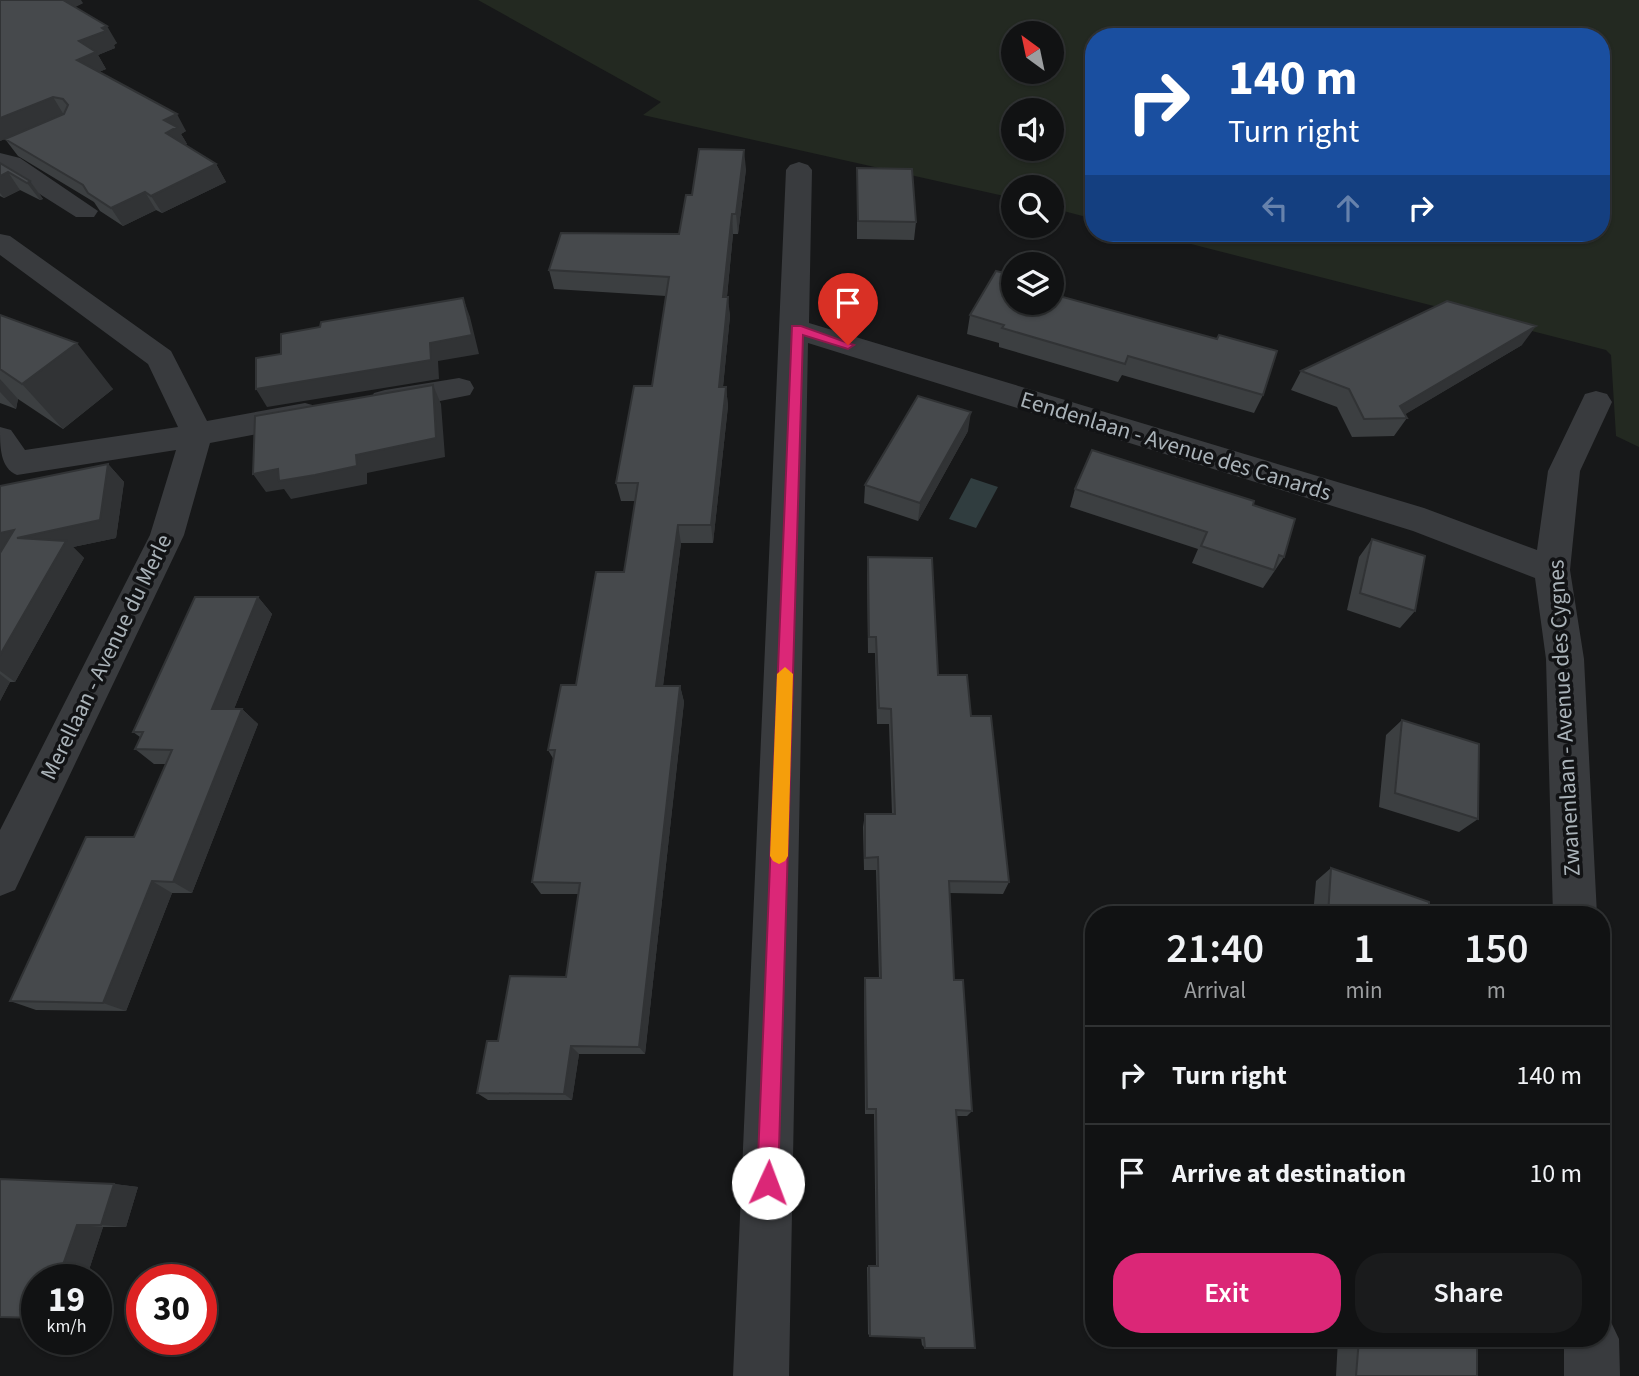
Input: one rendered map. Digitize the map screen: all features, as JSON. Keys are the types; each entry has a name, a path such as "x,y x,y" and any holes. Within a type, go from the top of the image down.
{"street":[{"path":"0,161 11,163 85,211"},
{"path":"761,1376 797,329 799,170"},
{"path":"4,249 160,358 197,433"},
{"name":"Eendenlaan - Avenue des Canards","path":"797,329 1132,434 1424,521 1552,570"},
{"path":"8,451 105,453 197,433 459,388"},
{"name":"Zwanenlaan - Avenue des Cygnes","path":"1575,906 1565,659 1552,570 1563,471 1596,402"},
{"name":"Merellaan - Avenue du Merle","path":"0,874 167,535 197,433"},
{"path":"1591,1347 1592,1376"}],"shaded area":[{"path":"478,0 1639,0 1639,447 1616,436 1611,355 1606,350 1183,242 1610,242 1610,28 1085,28 1085,217 1064,211 1064,175 1001,175 1001,195 643,115 661,102"},
{"path":"971,478 998,487 976,528 949,519"}],"building":[{"path":"0,0 63,0 107,26 102,28 106,31 79,41 96,52 77,60 177,114 164,120 177,127 166,133 216,164 151,196 145,192 111,208 88,193 83,185 5,139 64,114 68,105 63,99 53,97 0,118"},
{"path":"699,149 744,150 736,214 732,214 723,297 728,297 719,387 726,387 711,525 678,525 656,686 680,686 639,1047 571,1046 564,1094 477,1093 487,1041 498,1041 510,976 566,977 580,883 532,882 555,750 548,750 561,685 576,685 596,572 624,572 638,483 616,483 634,386 652,386 669,277 549,270 561,233 679,234 686,195 692,195"},
{"path":"0,163 30,181 27,183 8,172 0,176"},
{"path":"857,168 912,169 916,222 858,221"},
{"path":"996,271 1001,272 1001,315 1064,315 1064,297 1217,339 1219,335 1277,351 1263,395 1128,356 1125,364 1002,328 1004,325 970,315"},
{"path":"463,298 472,335 430,343 431,360 256,389 256,358 281,354 281,334 320,327 321,322"},
{"path":"1447,301 1536,326 1400,406 1407,418 1364,419 1349,389 1301,371"},
{"path":"0,315 77,343 22,384 0,369"},
{"path":"433,385 436,438 356,455 357,466 315,475 279,481 278,469 253,474 255,416"},
{"path":"918,396 971,412 920,503 865,485"},
{"path":"1092,450 1254,501 1253,505 1295,519 1284,557 1279,555 1274,570 1201,546 1207,532 1075,489"},
{"path":"108,464 100,520 17,538 66,541 0,655 0,553 14,530 0,533 0,486"},
{"path":"1372,539 1425,556 1415,611 1360,593"},
{"path":"868,557 932,558 938,675 967,675 971,716 991,716 1009,882 949,881 954,980 963,980 972,1111 956,1110 975,1348 925,1348 924,1338 870,1336 869,1266 878,1266 876,1109 867,1109 865,978 881,978 878,857 865,858 865,814 895,814 891,709 879,708 876,637 869,637"},
{"path":"195,597 258,597 212,709 242,709 173,882 152,881 103,1003 10,1001 86,837 134,837 172,750 135,749 143,732 133,732"},
{"path":"1402,720 1479,744 1478,819 1395,793"},
{"path":"1331,868 1429,902 1429,906 1329,906"},
{"path":"0,1179 114,1184 101,1225 77,1225 63,1264 21,1264 21,1318 0,1317"},
{"path":"1358,1347 1477,1347 1477,1376 1356,1376"}],"slow traffic":[{"path":"779,856 785,674"}],"route":[{"path":"768,1183 797,329 848,345"}]}
